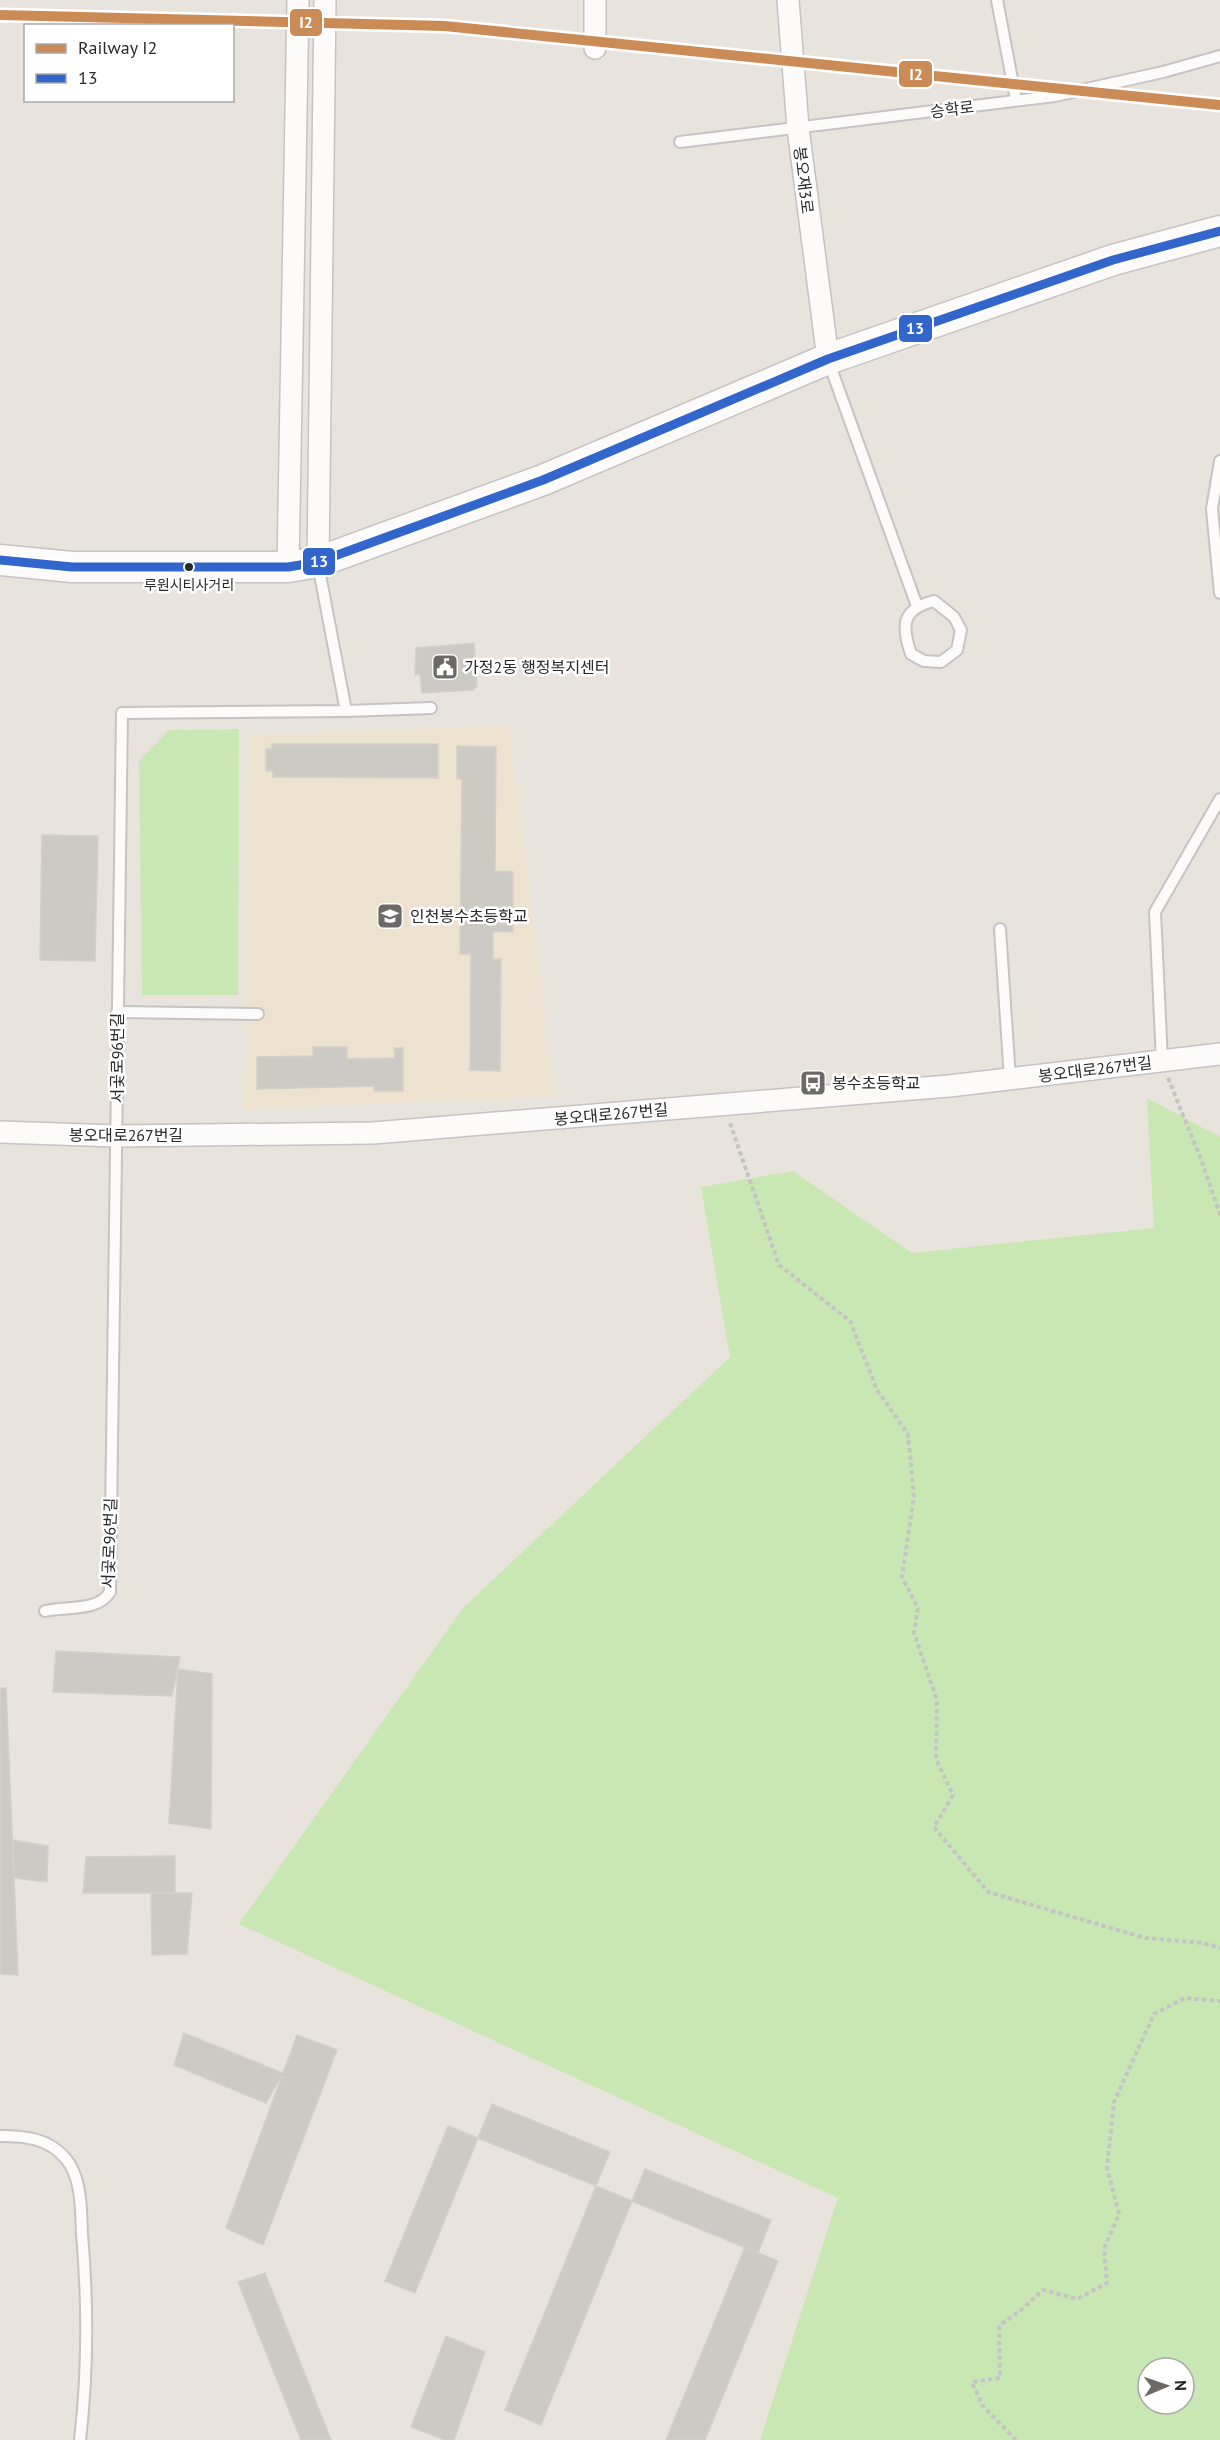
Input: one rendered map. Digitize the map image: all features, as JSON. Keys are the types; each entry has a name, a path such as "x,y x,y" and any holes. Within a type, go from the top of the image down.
{"main road":[{"path":"0,560 72,567 288,567 318,562 543,480 828,359 1113,260 1220,231"}],"street":[{"path":"288,567 298,0"},
{"path":"318,562 325,0"},
{"path":"595,0 595,48"},
{"name":"봉오재3로","path":"788,0 798,128 828,359"},
{"name":"봉오대로267번길","path":"0,1132 116,1136 374,1132 724,1105 1010,1078 1220,1054"}],"lane":[{"path":"997,0 1017,100"},
{"name":"승학로","path":"680,142 1054,96 1163,72 1220,56"},
{"path":"828,359 916,606"},
{"path":"1220,461 1212,509 1220,593"},
{"path":"318,562 346,711"},
{"path":"934,601 954,617 961,630 957,650 941,662 924,661 911,654 905,638 907,617 916,606 934,601"},
{"name":"서곷로96번길","path":"45,1611 61,1607 98,1604 105,1600 110,1592 122,713 431,708"},
{"path":"1162,1061 1155,912 1220,799"},
{"path":"999,929 1010,1078"},
{"path":"117,1012 258,1014"},
{"path":"0,2136 35,2138 51,2145 67,2159 75,2176 80,2199 87,2292 86,2385 80,2440"}],"path":[{"path":"1162,1061 1202,1162 1220,1215"},
{"path":"724,1105 779,1265 850,1321 877,1390 908,1434 914,1496 902,1577 918,1608 914,1634 937,1700 936,1759 953,1795 934,1827 988,1892 1145,1938 1203,1943 1220,1948"},
{"path":"1016,2440 982,2405 972,2382 999,2378 999,2326 1043,2290 1077,2299 1107,2283 1104,2249 1119,2214 1107,2168 1114,2102 1154,2014 1185,1998 1220,2001"}],"shaded area":[{"name":"인천봉수초등학교","path":"509,725 555,1097 244,1109 249,735"}],"green space":[{"path":"239,729 238,995 142,995 139,761 169,730"},
{"path":"1147,1098 1220,1137 1220,2440 760,2440 838,2198 239,1924 463,1608 730,1357 701,1187 793,1171 912,1253 1154,1228"}],"building":[{"name":"가정2동 행정복지센터","path":"474,643 477,686 473,690 422,693 420,674 415,675 416,648"},
{"path":"272,744 438,744 438,778 273,777 273,771 266,771 266,749 272,749"},
{"path":"457,746 496,747 495,871 513,872 513,932 493,931 493,959 501,959 500,1071 470,1070 471,954 460,954 462,779 457,779"},
{"path":"42,835 98,836 95,961 40,960"},
{"path":"313,1047 347,1047 347,1059 395,1058 394,1048 403,1048 403,1091 374,1091 374,1086 257,1089 257,1057 313,1056"},
{"path":"56,1651 180,1657 172,1696 53,1692"},
{"path":"178,1669 212,1674 211,1829 169,1823"},
{"path":"0,1688 6,1688 18,1975 0,1974"},
{"path":"13,1840 48,1846 47,1882 14,1878"},
{"path":"175,1856 175,1893 83,1893 86,1857"},
{"path":"151,1893 192,1893 187,1954 152,1955"},
{"path":"184,2033 283,2073 266,2103 174,2065"},
{"path":"297,2035 337,2050 263,2245 226,2228"},
{"path":"492,2104 610,2152 596,2186 478,2138"},
{"path":"448,2126 478,2138 415,2293 385,2281"},
{"path":"645,2169 771,2220 758,2253 632,2201"},
{"path":"596,2186 632,2201 541,2425 505,2410"},
{"path":"745,2247 778,2261 705,2440 666,2440"},
{"path":"265,2273 331,2440 301,2440 238,2282"},
{"path":"446,2336 485,2352 454,2440 445,2440 411,2427"}],"rail line":[{"name":"I2","path":"0,15 445,26 1220,105"}],"transit line":[{"name":"13","path":"0,560 72,567 288,567 318,562 543,480 828,359 1113,260 1220,231"}],"place":[{"name":"루원시티사거리","path":"189,567"},
{"name":"가정2동 행정복지센터","path":"445,667"},
{"name":"인천봉수초등학교","path":"390,916"},
{"name":"봉수초등학교","path":"813,1083"}]}
